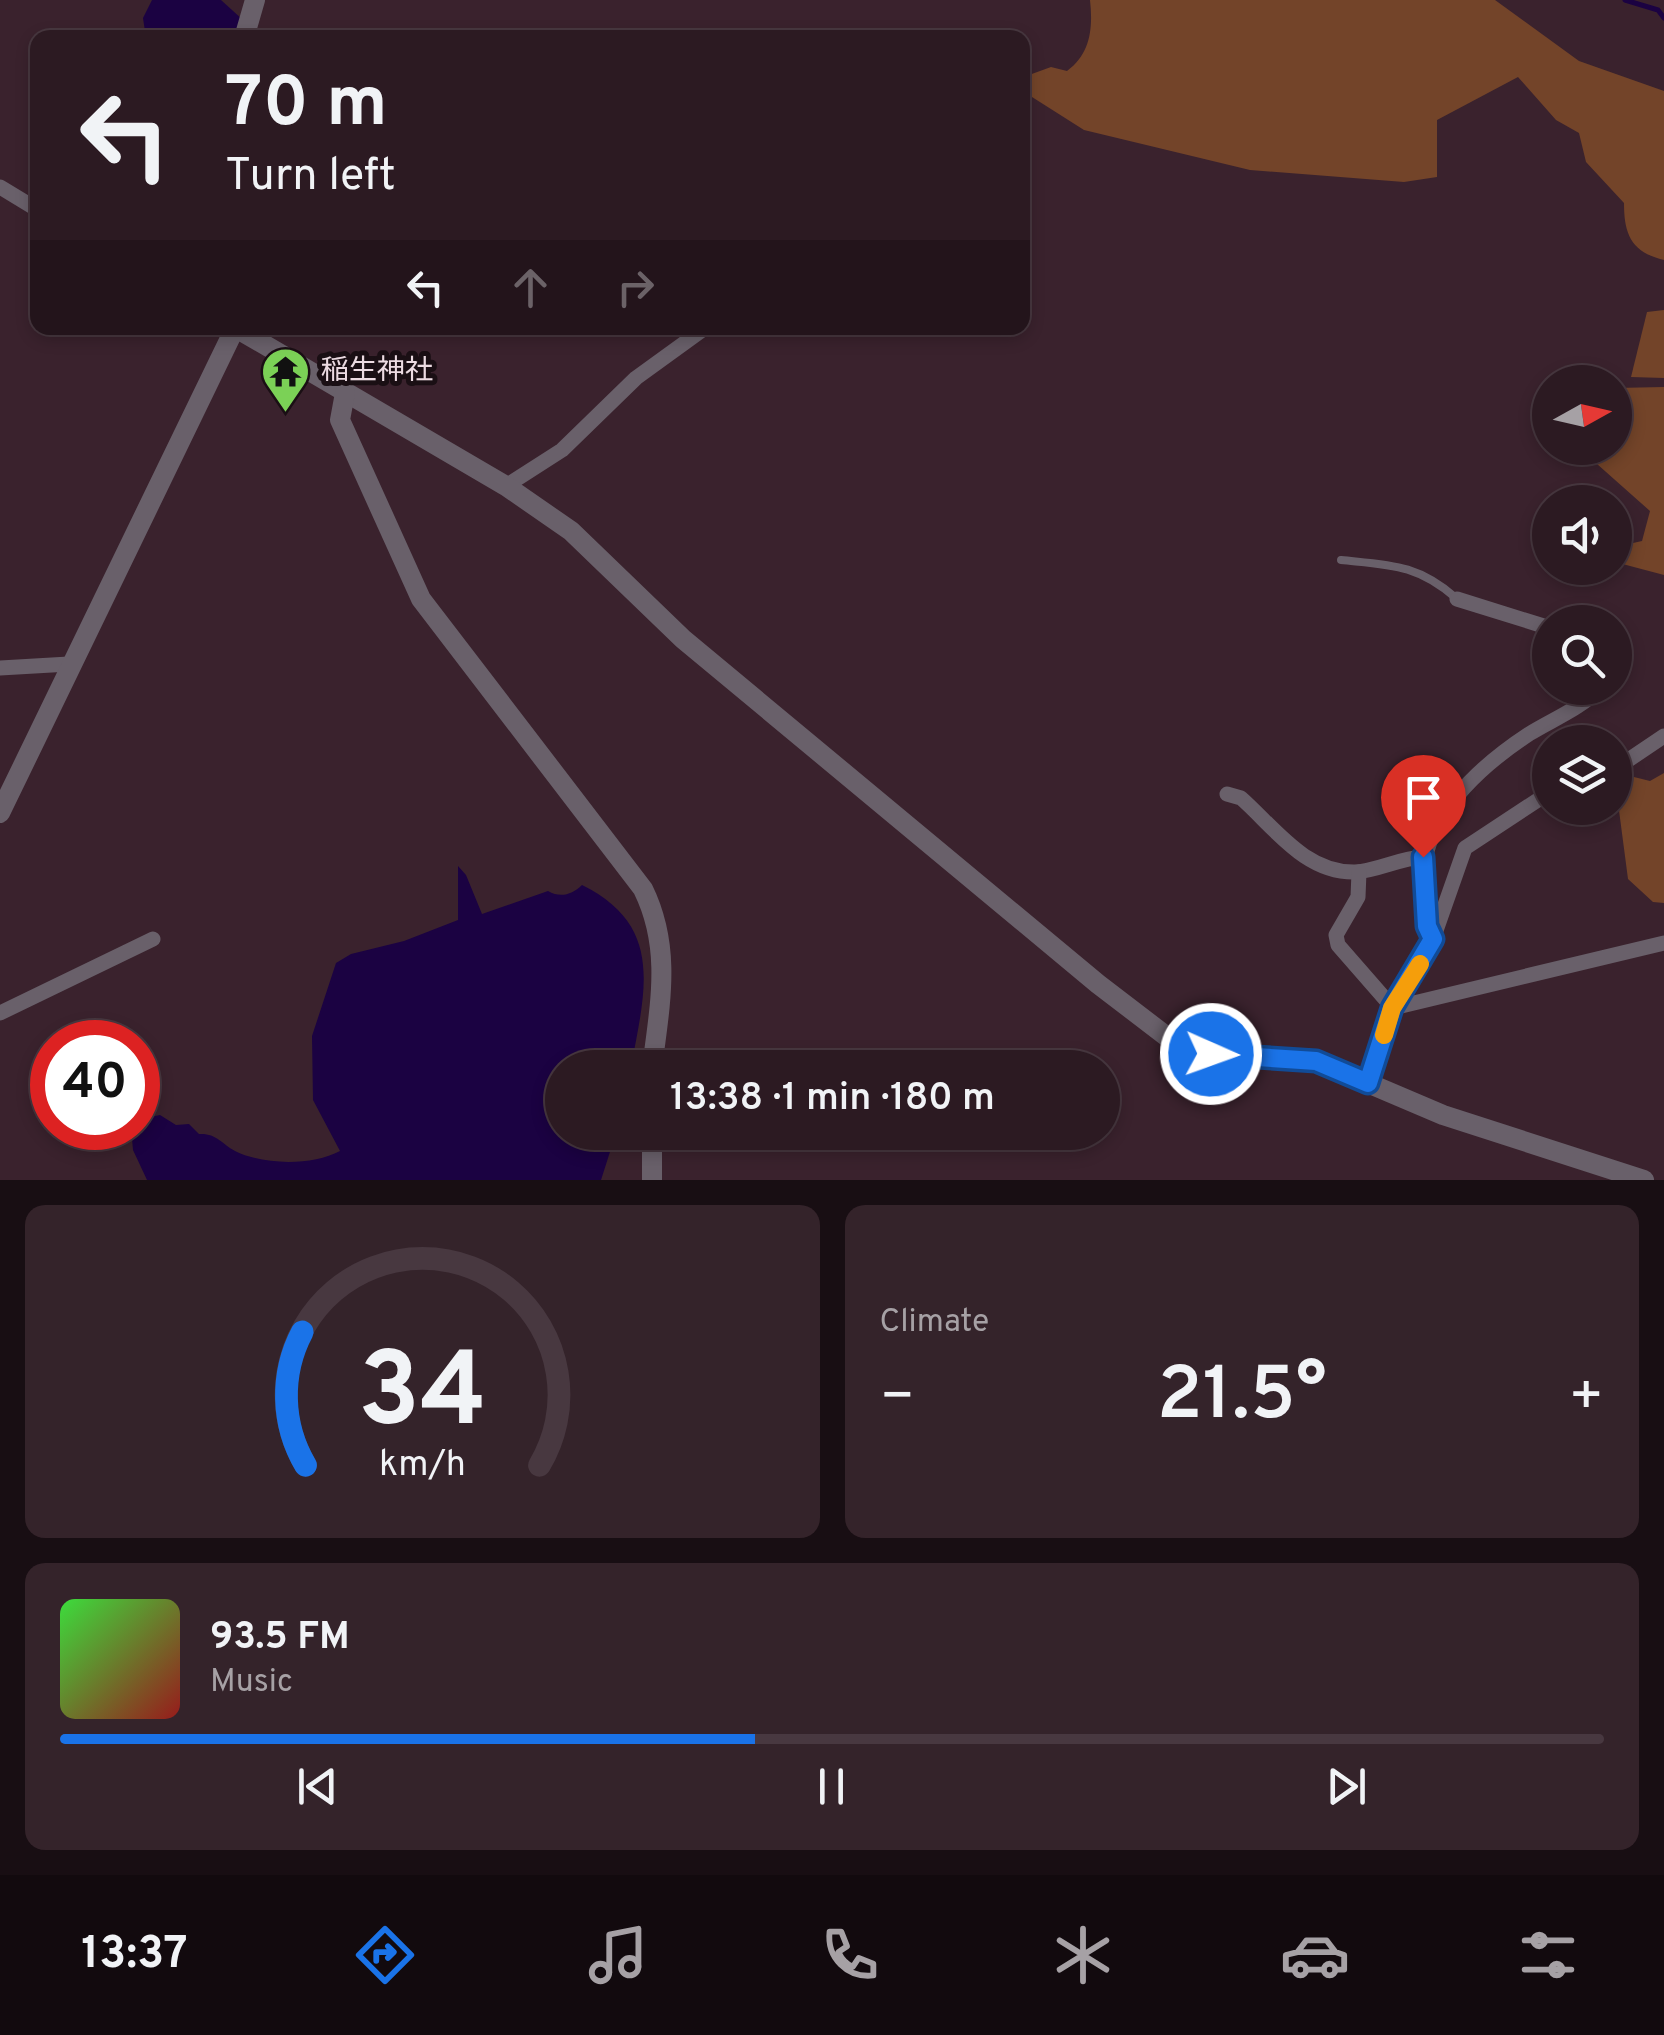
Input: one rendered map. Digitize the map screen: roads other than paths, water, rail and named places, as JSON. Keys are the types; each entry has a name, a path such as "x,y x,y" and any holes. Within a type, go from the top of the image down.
{"street":[{"path":"246,30 255,0"},
{"path":"0,187 30,205"},
{"path":"0,813 232,335"},
{"path":"247,335 506,486 571,531 683,639 1098,984 1182,1049 1316,1061 1442,1116 1644,1180"},
{"path":"506,486 562,450 636,378 695,335"},
{"path":"345,393 340,420 421,598 642,889 654,912 664,964 654,1050"},
{"path":"1457,599 1532,622"},
{"path":"0,668 70,664"},
{"path":"1433,939 1427,926 1423,857 1438,820 1468,785 1525,737 1581,705"},
{"path":"1632,758 1664,736"},
{"path":"1227,794 1240,798 1310,860 1334,870 1358,872 1397,859 1423,857"},
{"path":"1368,1083 1392,1008 1433,939 1465,848 1532,804"},
{"path":"1358,872 1358,897 1336,935 1338,945 1392,1008"},
{"path":"0,1013 153,939"},
{"path":"1392,1008 1664,944"},
{"path":"652,1150 652,1180"}],"lane":[{"path":"1341,560 1404,566 1430,576 1457,599"}],"waterway":[{"path":"1625,0 1658,10 1664,18"}],"place":[{"name":"稲生神社","path":"286,414"}]}
